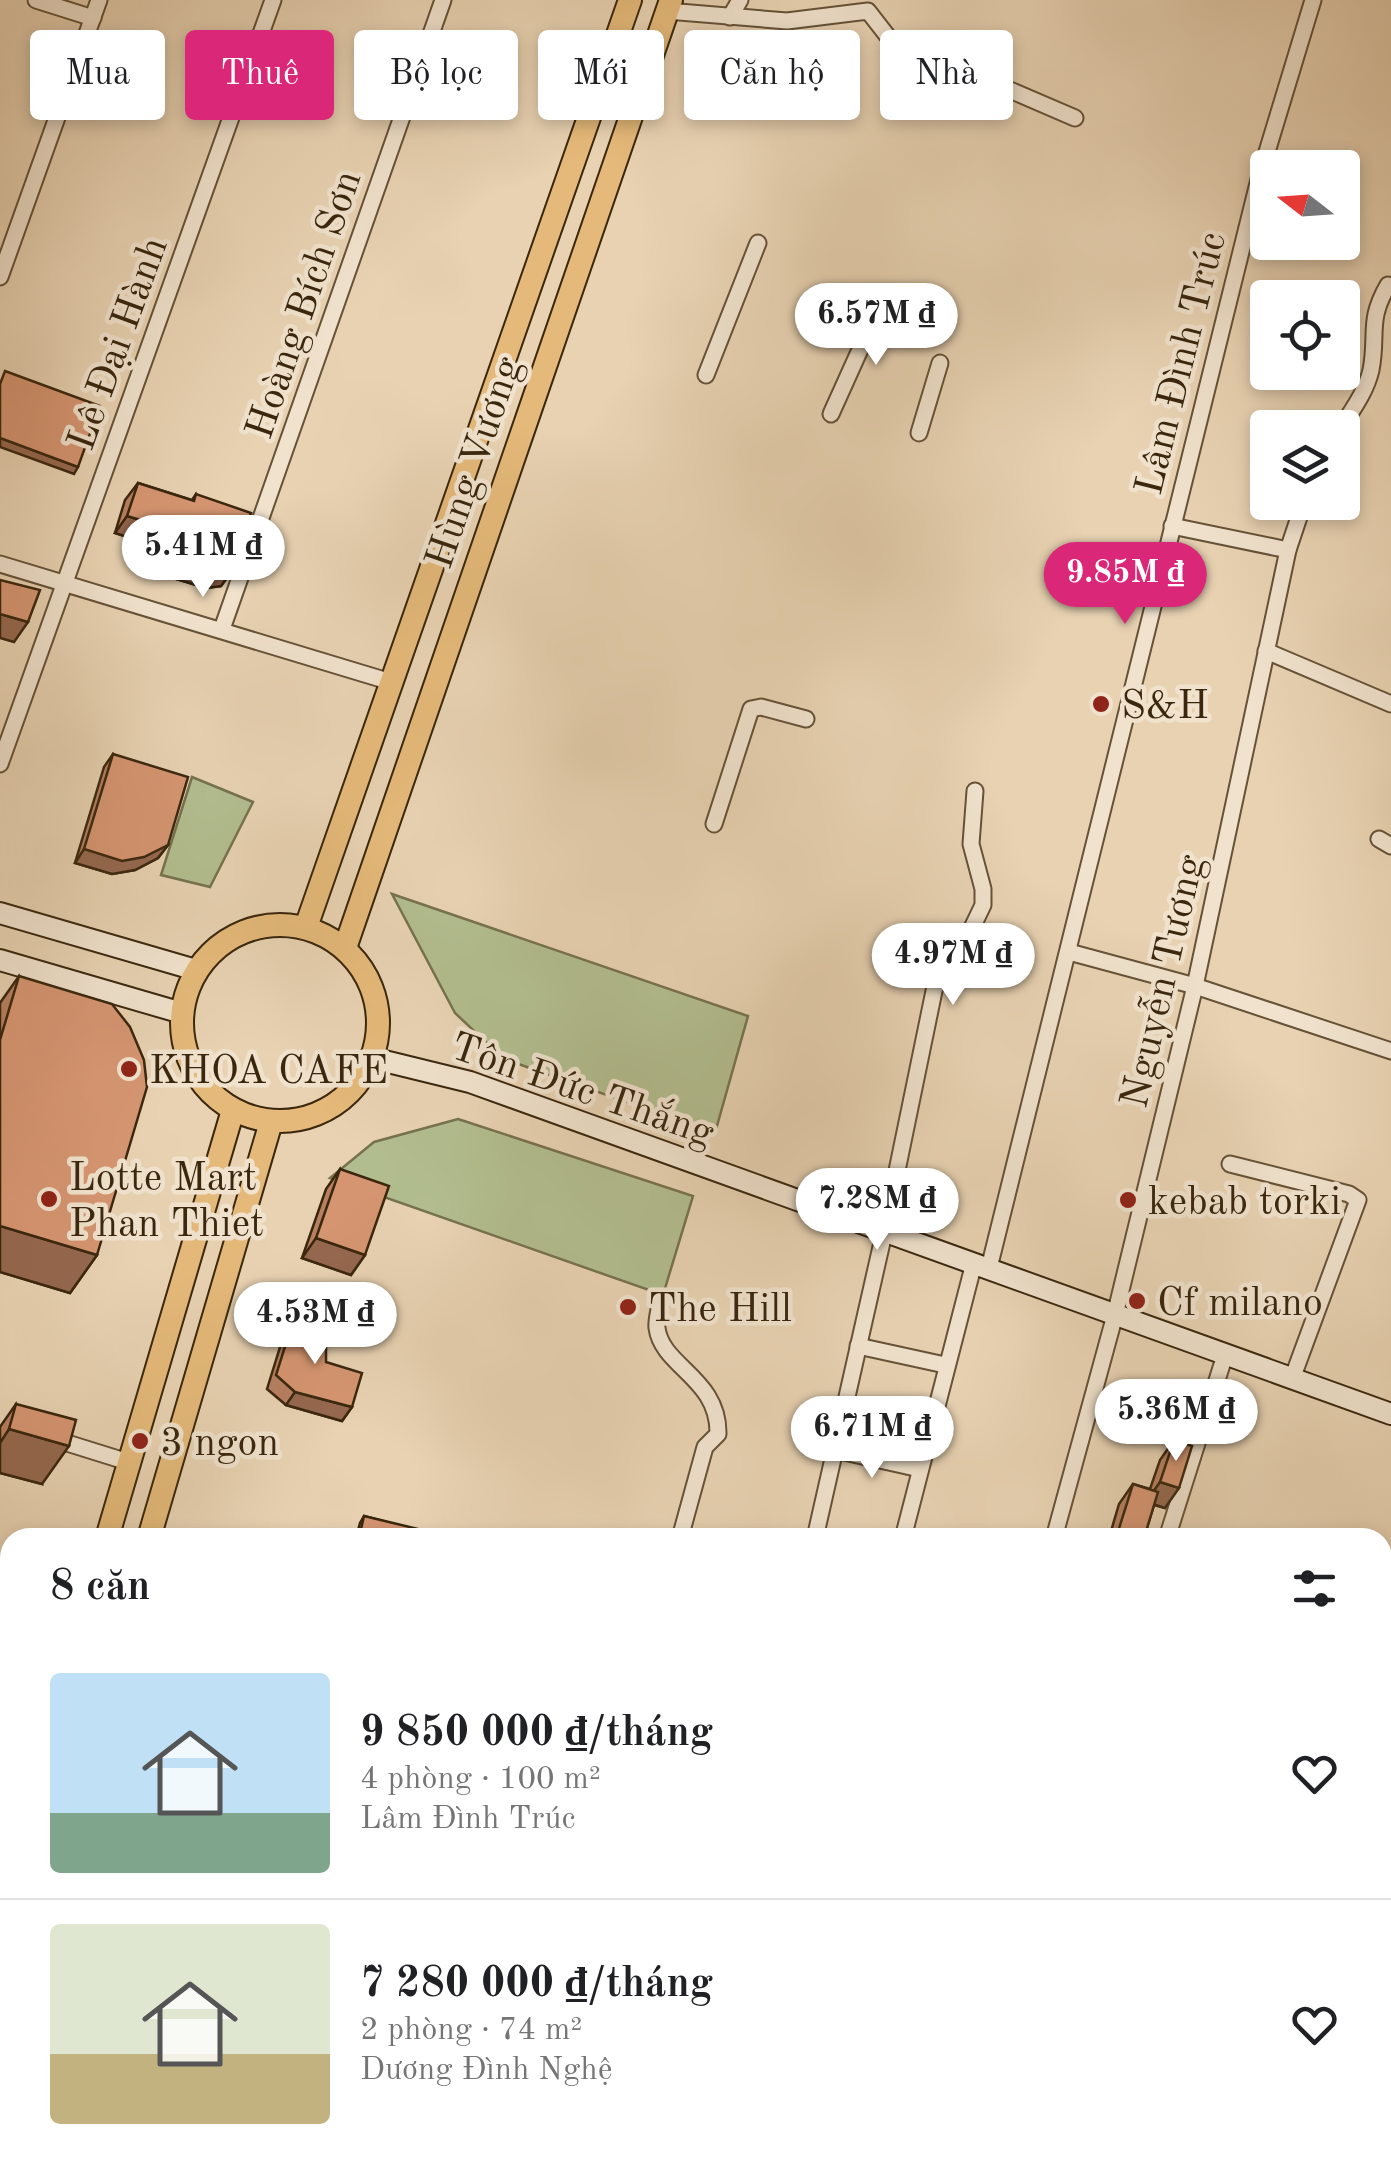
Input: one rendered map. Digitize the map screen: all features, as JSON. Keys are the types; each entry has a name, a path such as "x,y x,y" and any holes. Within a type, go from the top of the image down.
{"main road":[{"name":"Hùng Vương","path":"306,927 630,0"},
{"name":"Hùng Vương","path":"345,948 669,5"},
{"path":"516,322 556,334"},
{"path":"281,923 306,927 345,948 364,970 376,998 378,1028 372,1058 356,1086 332,1107 303,1119 271,1122 233,1110 210,1093 193,1070 183,1042 182,1013 186,991 196,970 212,951 232,936 256,926 281,923"},
{"path":"110,1528 233,1110"},
{"path":"153,1528 271,1122"}],"street":[{"path":"36,0 93,18"},
{"path":"0,278 100,0"},
{"name":"Lê Đại Hành","path":"0,761 273,0"},
{"name":"Hoàng Bích Sơn","path":"222,629 444,0"},
{"path":"730,18 740,0"},
{"name":"Lâm Đình Trúc","path":"905,1528 946,1366 981,1266 1069,952 1267,147 1313,0"},
{"path":"669,5 730,18 787,21 872,5 889,38 1075,118"},
{"path":"706,375 758,243"},
{"path":"1351,410 1371,370 1374,309 1388,285"},
{"path":"830,414 881,303"},
{"path":"919,433 940,362"},
{"name":"Nguyễn Tương","path":"1057,1528 1195,986 1288,550 1298,520"},
{"path":"1172,526 1288,550"},
{"path":"0,564 391,682"},
{"path":"1266,652 1391,704"},
{"path":"714,824 751,709 761,706 806,719"},
{"path":"817,1528 934,991 939,975 960,953 983,905 970,844 975,791"},
{"path":"0,913 196,970"},
{"path":"1069,952 1195,986 1391,1051"},
{"path":"0,960 182,1013"},
{"name":"Tôn Đức Thắng","path":"372,1058 470,1082 1391,1414"},
{"path":"1230,1164 1350,1194 1358,1200 1292,1379"},
{"path":"660,1304 656,1329 668,1351 702,1386 718,1419 718,1434 705,1446 683,1528"},
{"path":"858,1346 946,1366"},
{"path":"1170,1528 1225,1355"},
{"path":"36,1434 128,1462"},
{"path":"835,1450 920,1469"}],"green space":[{"path":"192,777 253,802 210,887 161,875"},
{"path":"392,894 748,1016 715,1133 504,1059 455,1013"},
{"path":"458,1119 693,1196 663,1295 330,1178 374,1142"}],"building":[{"path":"5,371 100,406 78,467 0,438 0,384"},
{"path":"138,483 194,501 196,494 251,513 233,569 219,571 175,557 183,533 127,516"},
{"path":"0,580 40,590 28,622 0,614"},
{"path":"113,754 188,777 168,845 144,857 122,861 84,849"},
{"name":"Lotte Mart Phan Thiet","path":"19,976 112,1004 130,1027 144,1060 147,1087 97,1255 0,1226 0,1040"},
{"path":"340,1169 389,1186 365,1255 316,1238"},
{"path":"294,1318 326,1327 326,1362 362,1373 352,1407 295,1392 276,1375"},
{"path":"16,1404 76,1420 69,1446 9,1429"},
{"path":"1174,1440 1192,1446 1179,1488 1160,1482"},
{"path":"1133,1484 1158,1492 1147,1528 1119,1528"},
{"path":"364,1516 414,1528 361,1528"}],"place":[{"name":"S&H","path":"1101,704"},
{"name":"KHOA CAFE","path":"129,1069"},
{"name":"Lotte Mart Phan Thiet","path":"49,1199"},
{"name":"kebab torki","path":"1128,1200"},
{"name":"Cf milano","path":"1137,1301"},
{"name":"The Hill","path":"628,1307"},
{"name":"3 ngon","path":"140,1441"}]}
